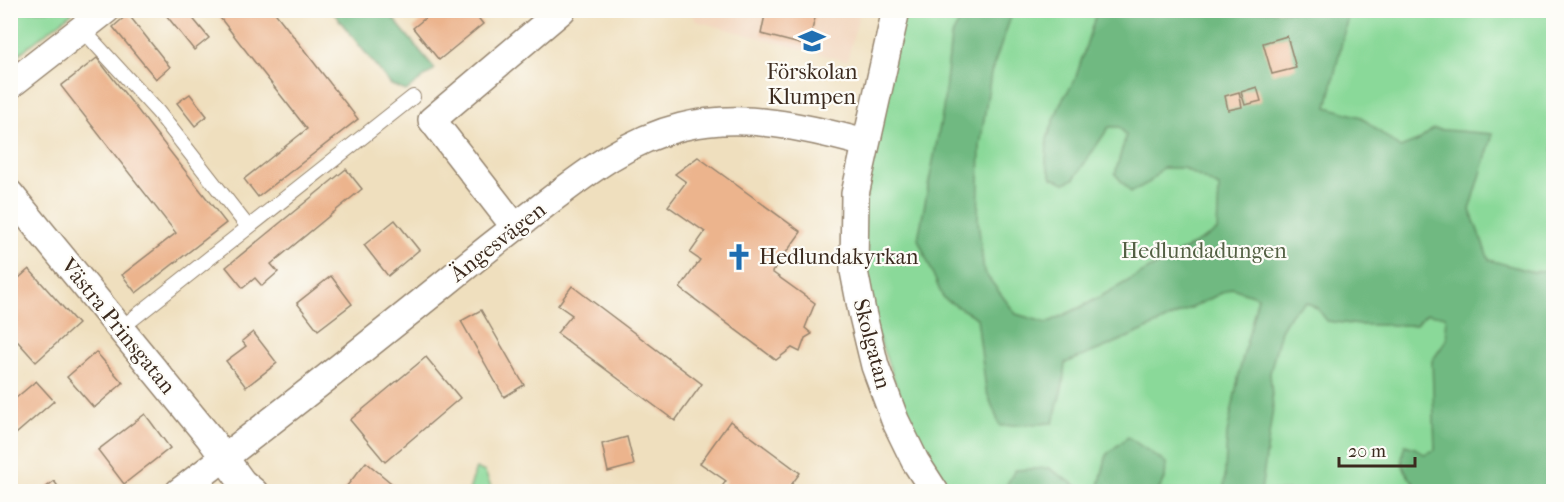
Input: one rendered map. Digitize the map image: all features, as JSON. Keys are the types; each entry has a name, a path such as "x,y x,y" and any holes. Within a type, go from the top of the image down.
{"street":[{"path":"10,85 106,10"},
{"path":"515,227 432,120 562,10"},
{"name":"Skolgatan","path":"896,10 855,194 854,271 875,366 895,420 915,461 935,492"},
{"name":"Ängesvägen","path":"179,492 515,227 612,155 644,140 682,127 715,123 759,122 814,128 865,143"},
{"name":"Västra Prinsgatan","path":"10,194 209,437 223,459 242,482 254,492"}],"lane":[{"path":"82,29 158,112 248,227"},
{"path":"120,329 413,97"}],"shaded area":[{"name":"Förskolan Klumpen","path":"690,11 860,11 847,61 696,21"}],"green space":[{"path":"69,10 72,13 11,60 11,11"},
{"path":"332,11 387,11 435,69 406,91 391,85"},
{"name":"Hedlundadungen","path":"896,11 1553,11 1553,491 935,491 854,271"},
{"path":"965,11 1013,11 991,73 980,146 978,220 984,272 1016,314 1047,323 1087,304 1217,231 1219,187 1183,168 1162,168 1150,182 1131,192 1115,174 1126,135 1119,127 1109,127 1074,179 1065,183 1052,178 1046,163 1047,139 1061,102 1075,80 1097,11 1349,11 1327,107 1361,117 1400,148 1418,141 1433,129 1493,134 1470,210 1489,260 1533,272 1553,269 1553,491 1422,492 1419,490 1404,469 1402,458 1405,445 1424,454 1435,450 1432,361 1447,339 1445,316 1427,314 1415,325 1359,325 1327,321 1318,309 1307,302 1291,313 1281,330 1270,373 1273,408 1261,491 1224,491 1227,434 1258,297 1232,288 1128,337 1065,363 1063,384 1053,423 1000,426 986,390 977,318 943,298 918,239 943,110 951,37"},
{"path":"1128,437 1166,463 1165,479 1158,491 1003,491 1015,470 1049,468 1078,487 1098,490 1107,454"},
{"path":"476,468 485,472 493,491 469,491"}],"building":[{"path":"162,10 186,10 209,38 194,50"},
{"path":"214,10 273,10 358,119 258,197 244,179 307,129"},
{"path":"435,10 482,10 476,15 483,24 439,60 413,28"},
{"path":"766,10 817,10 808,46 761,34"},
{"path":"128,14 170,67 156,79 113,27"},
{"path":"1287,36 1296,68 1272,74 1263,43"},
{"path":"97,58 226,223 136,293 122,275 176,233 61,86"},
{"path":"1257,87 1261,101 1245,105 1241,92"},
{"path":"1239,92 1242,107 1228,110 1225,96"},
{"path":"190,94 207,116 195,126 177,103"},
{"name":"Hedlundakyrkan","path":"698,157 801,232 772,272 815,303 805,328 812,334 805,338 800,352 792,348 776,360 680,288 700,260 690,253 705,232 668,206 686,182 675,174"},
{"path":"346,169 362,189 271,264 278,272 262,286 255,278 243,288 226,267"},
{"path":"395,220 419,250 388,276 364,245"},
{"path":"29,269 78,324 36,362 10,333 10,286"},
{"path":"331,276 352,304 318,330 297,303"},
{"path":"572,286 702,384 675,421 557,333 572,315 558,305"},
{"path":"481,310 524,385 504,397 461,321"},
{"path":"253,332 277,363 246,387 226,361 246,346 242,341"},
{"path":"96,352 123,383 94,408 67,377"},
{"path":"426,357 460,398 385,462 350,420"},
{"path":"36,381 54,401 10,439 10,403"},
{"path":"145,414 170,448 124,484 98,450"},
{"path":"730,421 800,473 786,492 718,492 726,481 700,463"},
{"path":"627,437 634,465 608,472 602,444"},
{"path":"366,462 402,492 342,492"},
{"path":"54,481 62,492 40,492"}],"place":[{"name":"Förskolan Klumpen","path":"812,41"},
{"name":"Hedlundakyrkan","path":"739,257"}]}
